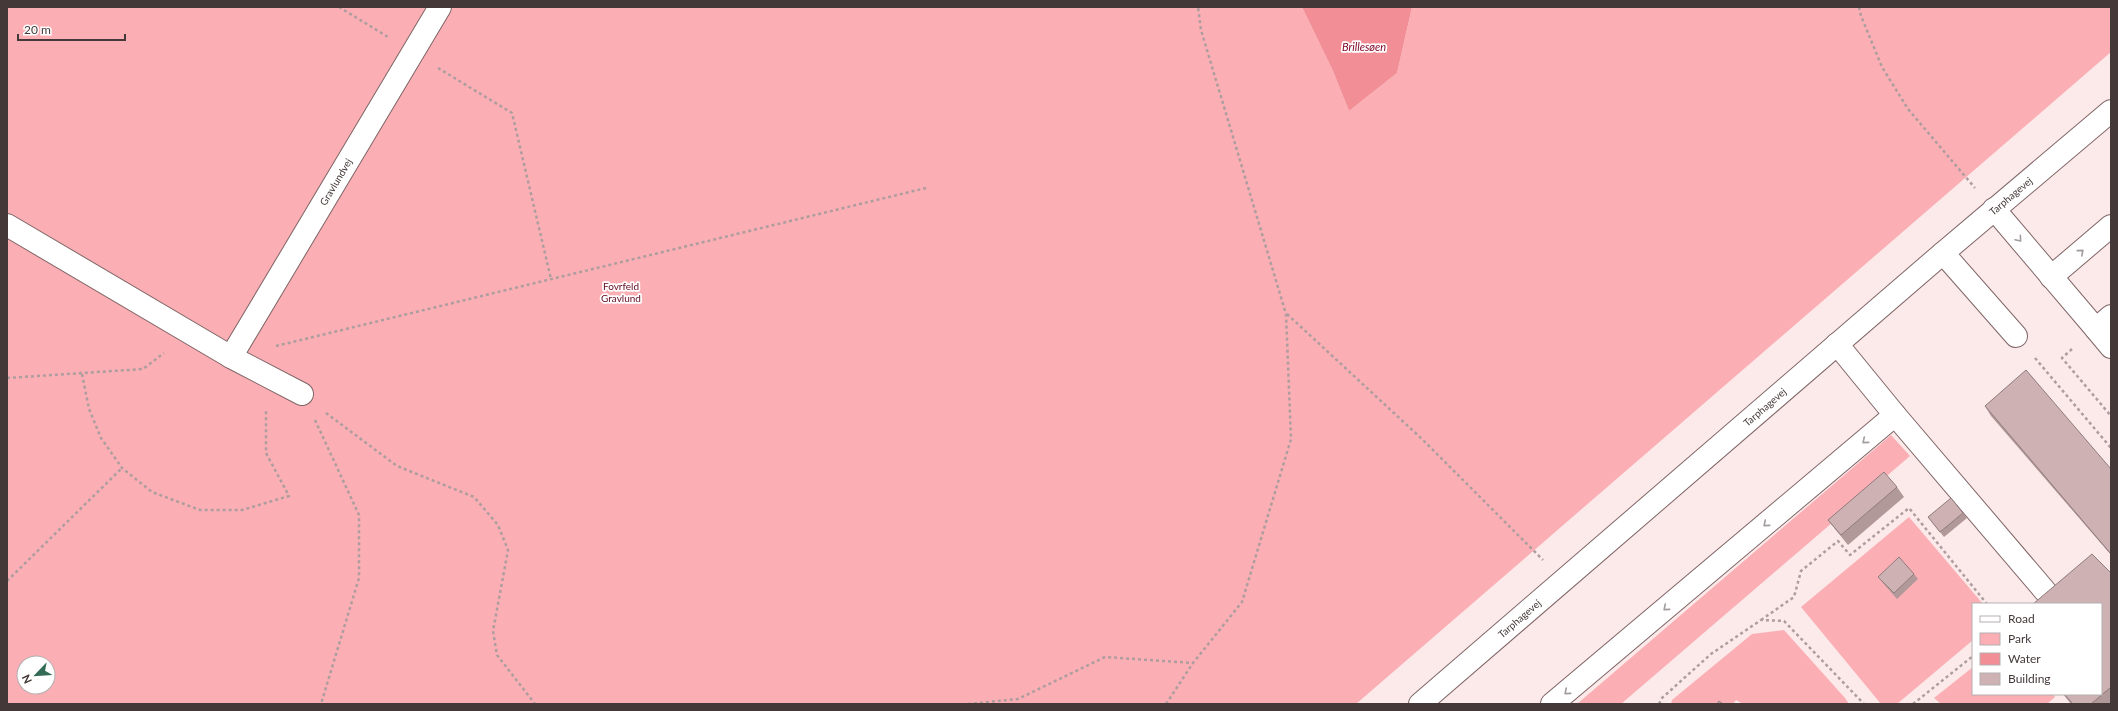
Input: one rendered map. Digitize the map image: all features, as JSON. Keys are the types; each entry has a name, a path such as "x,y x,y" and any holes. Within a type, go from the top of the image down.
{"main road":[{"name":"Gravlundvej","path":"231,357 440,7"},
{"name":"Tarphagevej","path":"1420,704 1943,252 2111,111"},
{"path":"1994,209 2051,277 2103,323 2111,347"},
{"path":"7,225 231,357 302,394"},
{"path":"2051,277 2111,226"},
{"path":"1943,252 2016,336"},
{"path":"1837,344 2044,591"},
{"path":"1552,704 1895,415"}],"path":[{"path":"339,7 512,113 551,279"},
{"path":"1166,704 1193,663 1242,602 1291,439 1286,314 1201,30 1198,7"},
{"path":"1859,7 1861,16 1882,67 1908,109 1994,209"},
{"path":"231,357 926,188"},
{"path":"1286,314 1422,439 1563,580"},
{"path":"2103,323 2062,358 2111,416"},
{"path":"7,378 142,369 190,333"},
{"path":"2016,336 2111,448"},
{"path":"82,374 89,409 101,438 122,468 152,492 200,510 242,510 289,496 266,453 265,375"},
{"path":"302,394 359,515 359,578 321,704"},
{"path":"302,394 397,466 474,498 498,525 508,550 493,631 497,655 535,704"},
{"path":"7,581 122,468"},
{"path":"1658,704 1662,698 1711,654 1794,597 1801,571 1838,541 1850,555 1909,508 1986,603"},
{"path":"1761,620 1784,621 1864,704"},
{"path":"968,704 1018,699 1105,657 1193,663"},
{"path":"1913,704 1972,657"}],"green space":[{"name":"Fovrfeld Gravlund","path":"7,7 1302,7 1333,71 1349,111 1397,73 1412,7 2111,7 2111,52 1356,704 7,704"},
{"path":"1891,435 1910,456 1621,704 1577,704"},
{"path":"1909,517 1982,603 1972,603 1972,641 1897,704 1881,704 1801,607"},
{"path":"1784,630 1849,704 1743,704 1736,700 1733,704 1671,704 1672,700 1752,634"},
{"path":"1972,668 1972,695 2054,695 2055,697 2047,704 1941,704 1934,698"}],"water":[{"name":"Brillesøen","path":"1302,7 1412,7 1397,73 1349,111 1333,71"}],"building":[{"path":"2026,370 2111,469 2111,554 1985,406"},
{"path":"1884,472 1897,487 1841,535 1828,520"},
{"path":"1951,498 1963,513 1940,532 1928,517"},
{"path":"2092,554 2111,573 2111,687 2102,695 2102,603 2034,603"},
{"path":"1899,557 1914,574 1894,593 1878,577"},
{"path":"2065,695 2102,695 2091,704 2073,704"}]}
